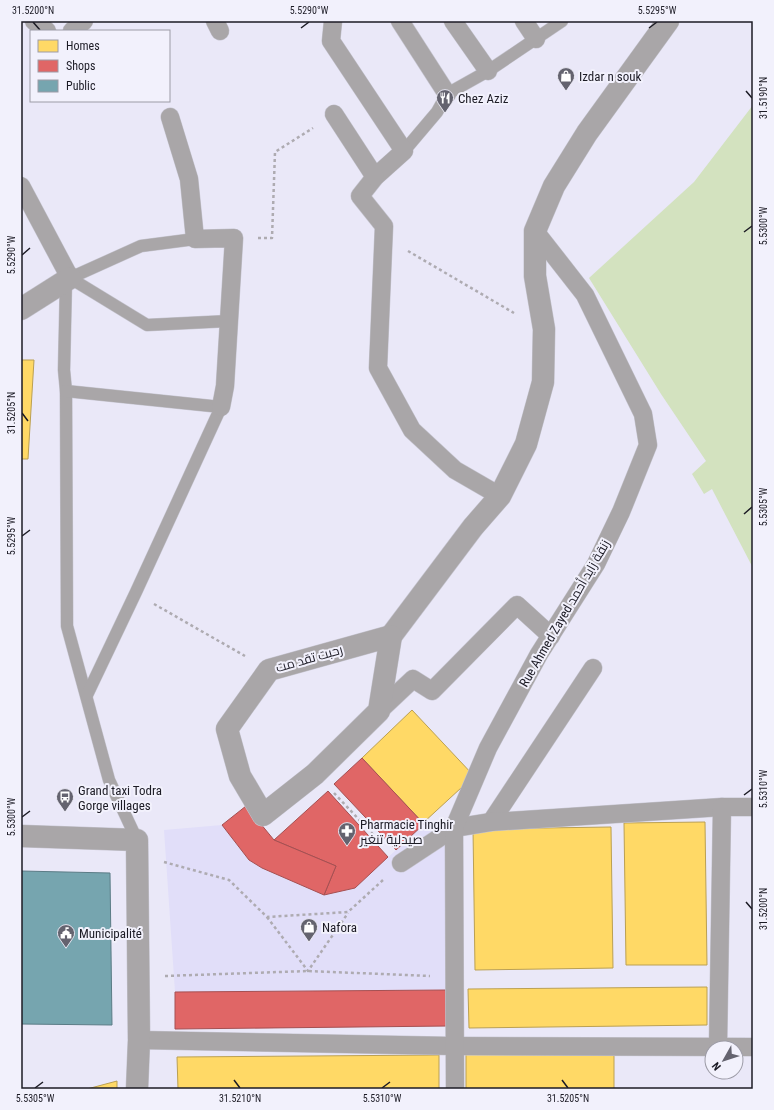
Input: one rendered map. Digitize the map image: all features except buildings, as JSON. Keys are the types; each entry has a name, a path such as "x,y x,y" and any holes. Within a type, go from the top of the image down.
{"street":[{"path":"34,21 46,30"},
{"path":"73,30 84,21"},
{"path":"333,21 331,41 404,151 375,177 360,196 384,226 378,368 412,430 455,470 500,496"},
{"path":"400,21 447,94"},
{"path":"453,21 488,71"},
{"path":"524,21 536,39"},
{"path":"379,711 390,636 473,527 500,496 526,444 543,382 544,329 535,276 535,231 554,186 587,133 668,21"},
{"path":"334,114 375,177"},
{"path":"170,117 189,179 195,239 234,238 226,386 220,407"},
{"path":"21,186 68,279 21,309"},
{"name":"Rue Ahmed Zayed زنقة زايد أحمد","path":"454,828 488,748 551,636 596,564 621,512 648,444 643,414 585,295 535,231"},
{"path":"379,711 413,679 432,691 517,605 551,636"},
{"name":"رحبت تقد مت","path":"379,711 315,774 263,815 240,776 227,728 269,670 390,636"},
{"path":"491,822 594,668"},
{"path":"401,863 454,828 491,822 722,807 753,807"},
{"path":"718,1040 722,807"},
{"path":"454,828 453,1046 455,1089"},
{"path":"21,836 136,840 139,1040 137,1089"},
{"path":"139,1040 453,1046 704,1046"}],"lane":[{"path":"404,151 437,112 447,94 488,71 562,21"},
{"path":"68,279 141,246 195,239"},
{"path":"68,279 147,325 229,321"},
{"path":"68,279 64,370 66,391 67,626 109,780 136,840"},
{"path":"66,391 220,407 136,592 87,695"}],"path":[{"path":"234,238 272,238 275,152 334,114"},
{"path":"384,226 397,245 544,329"},
{"path":"153,603 269,670"},
{"path":"308,971 348,912 401,863 315,774"},
{"path":"136,840 149,858 229,880 267,917 308,971"},
{"path":"267,917 348,912"},
{"path":"138,977 308,971 454,977"}],"shaded area":[{"name":"Nafora","path":"424,824 447,840 447,990 175,992 164,830 222,825 249,860 262,868 324,895 355,888"}],"green space":[{"path":"753,105 753,568 712,489 704,494 692,474 706,461 661,394 589,278 694,182"}],"place":[{"name":"Izdar n souk","path":"566,91"},
{"name":"Chez Aziz","path":"445,113"},
{"name":"Grand taxi Todra Gorge villages","path":"65,812"},
{"name":"Pharmacie Tinghir صيدلية تنغير","path":"347,846"},
{"name":"Nafora","path":"309,942"},
{"name":"Municipalité","path":"66,948"}]}
